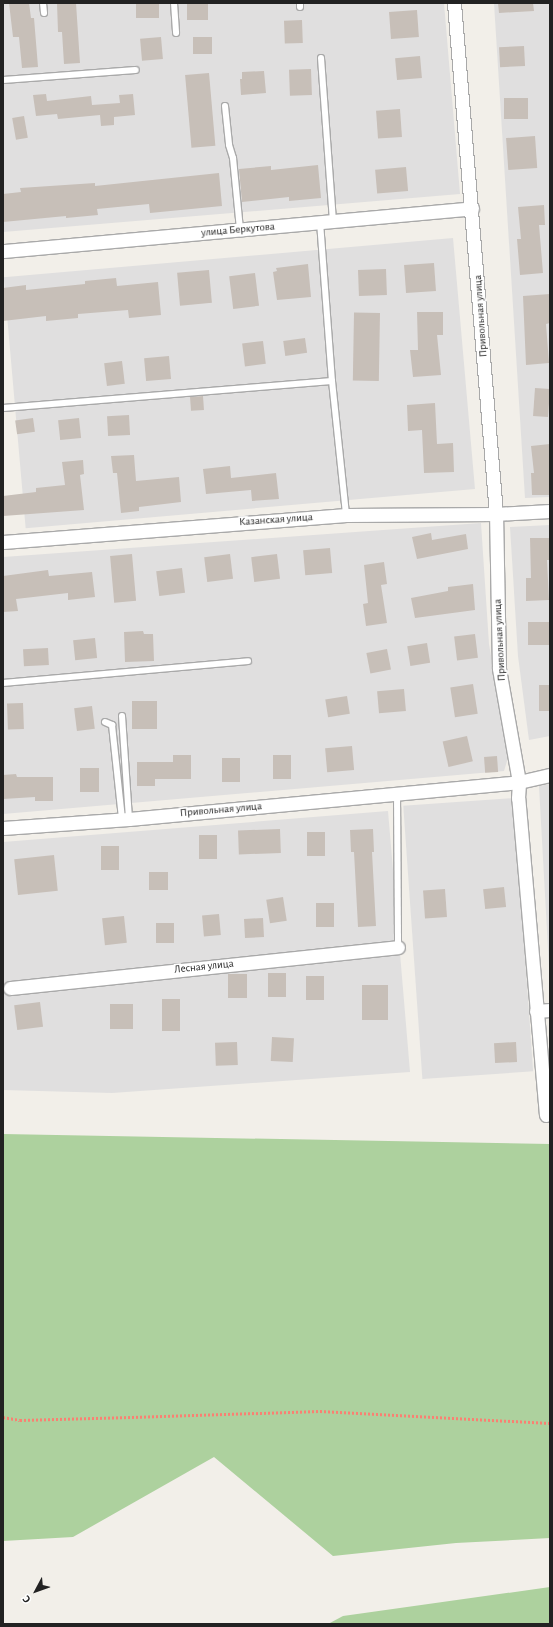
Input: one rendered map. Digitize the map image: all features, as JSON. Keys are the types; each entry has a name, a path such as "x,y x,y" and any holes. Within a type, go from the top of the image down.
{"street":[{"name":"Привольная улица","path":"3,828 126,819 519,782 499,668 496,514 454,3"},
{"name":"улица Беркутова","path":"3,251 472,208"},
{"name":"Казанская улица","path":"3,542 346,515 496,514 550,510"},
{"path":"548,1115 536,1011 518,798 519,782 550,775"},
{"name":"Лесная улица","path":"10,988 398,947"},
{"path":"536,1011 550,1010"}],"lane":[{"path":"43,3 44,13"},
{"path":"174,3 176,33"},
{"path":"321,58 333,221"},
{"path":"3,80 136,70"},
{"path":"225,106 229,145 233,158 240,229"},
{"path":"320,222 332,381 346,515"},
{"path":"3,408 332,381"},
{"path":"3,683 248,661"},
{"path":"122,716 126,819"},
{"path":"105,722 112,725 126,819"},
{"path":"397,794 398,947"}],"path":[{"path":"3,1417 20,1420 320,1411 550,1423"}],"shaded area":[{"path":"3,3 444,3 460,194 3,232"},
{"path":"494,3 550,3 550,497 525,498"},
{"path":"453,238 475,489 26,528 4,277"},
{"path":"481,523 489,644 508,758 504,771 3,814 3,557"},
{"path":"550,525 550,736 529,740 518,656 510,527"},
{"path":"550,784 550,985 539,786"},
{"path":"514,798 533,1071 422,1079 403,806"},
{"path":"388,811 410,1072 112,1093 3,1090 3,842"}],"green space":[{"path":"3,1134 550,1144 550,1538 456,1543 333,1556 214,1457 73,1537 3,1541"},
{"path":"550,1587 550,1624 328,1624 343,1616"}],"building":[{"path":"9,3 29,3 31,18 34,18 38,67 22,68 19,37 13,37"},
{"path":"57,3 76,3 80,63 64,64 62,32 58,32"},
{"path":"136,3 159,3 159,18 136,18"},
{"path":"187,3 208,3 208,20 187,20"},
{"path":"498,3 533,3 534,11 499,13"},
{"path":"417,10 419,37 391,39 389,12"},
{"path":"302,20 303,43 285,44 284,21"},
{"path":"161,37 163,59 142,61 140,39"},
{"path":"193,37 212,37 212,54 193,54"},
{"path":"524,46 525,66 500,67 499,47"},
{"path":"420,56 422,78 397,80 395,58"},
{"path":"311,69 312,95 290,96 289,70"},
{"path":"264,71 266,93 241,95 240,79 242,79 242,72"},
{"path":"209,73 215,146 191,148 185,75"},
{"path":"46,94 47,101 91,96 92,105 120,103 119,95 133,94 135,115 114,117 114,125 101,126 100,115 58,119 57,114 36,116 33,95"},
{"path":"504,98 528,98 528,119 504,119"},
{"path":"400,109 402,137 378,139 376,111"},
{"path":"24,116 28,138 16,140 12,118"},
{"path":"535,136 537,168 508,170 506,138"},
{"path":"318,165 321,198 289,201 289,197 242,202 239,169 271,166 271,170"},
{"path":"406,167 408,191 377,194 375,170"},
{"path":"219,173 222,206 150,213 149,204 97,209 98,215 66,218 66,216 3,222 3,194 21,192 20,188 95,183 95,186"},
{"path":"544,205 545,225 539,225 543,273 520,275 517,239 521,239 518,207"},
{"path":"434,263 436,291 406,293 404,265"},
{"path":"308,264 311,297 277,300 273,272 277,271 276,268"},
{"path":"386,269 387,295 359,296 358,270"},
{"path":"209,270 212,303 180,306 177,273"},
{"path":"255,273 259,306 233,309 229,276"},
{"path":"116,278 117,286 158,282 161,315 129,318 128,310 78,314 78,318 46,321 46,316 3,321 3,288 26,285 26,290 85,284 85,281"},
{"path":"550,294 550,323 546,324 549,363 526,365 523,296"},
{"path":"417,312 443,312 443,335 437,335 441,375 413,377 410,350 418,350"},
{"path":"354,313 380,313 379,381 353,381"},
{"path":"305,338 307,353 285,356 283,341"},
{"path":"263,341 266,364 245,366 242,344"},
{"path":"169,356 171,379 146,381 144,358"},
{"path":"122,361 125,384 107,386 104,363"},
{"path":"535,388 550,389 548,417 533,416"},
{"path":"203,396 204,410 191,411 190,397"},
{"path":"435,403 437,444 453,443 454,472 424,473 422,430 408,431 407,405"},
{"path":"129,415 130,435 108,436 107,416"},
{"path":"33,418 35,432 17,434 15,421"},
{"path":"79,418 81,438 60,440 58,420"},
{"path":"550,444 550,495 532,495 531,473 534,473 531,446"},
{"path":"134,455 136,481 179,477 181,502 139,507 139,511 121,513 117,473 113,473 111,456"},
{"path":"83,460 84,474 80,475 84,510 3,516 3,496 36,492 36,488 65,485 62,462"},
{"path":"230,466 231,478 276,473 279,499 252,501 251,490 206,494 203,469"},
{"path":"431,533 432,540 466,534 468,549 417,559 412,537"},
{"path":"530,538 550,538 550,560 547,560 549,600 526,601 526,578 531,578"},
{"path":"330,548 332,573 305,575 303,550"},
{"path":"132,554 136,601 114,603 110,556"},
{"path":"230,554 233,579 207,582 204,557"},
{"path":"277,554 280,579 254,582 251,557"},
{"path":"384,562 387,584 381,585 387,623 366,626 363,604 368,603 364,565"},
{"path":"182,568 185,593 159,596 156,571"},
{"path":"48,570 49,576 92,572 95,597 68,600 68,593 16,599 18,611 3,612 3,576"},
{"path":"473,584 475,610 415,618 411,598 448,591 448,587"},
{"path":"528,622 550,622 550,645 528,645"},
{"path":"143,631 144,634 153,634 154,661 125,662 124,632"},
{"path":"475,634 478,658 457,660 454,637"},
{"path":"95,638 97,658 75,660 73,640"},
{"path":"427,643 430,663 410,666 407,646"},
{"path":"48,648 49,665 24,666 23,649"},
{"path":"387,649 391,670 370,674 366,653"},
{"path":"473,684 478,714 455,717 450,688"},
{"path":"539,685 550,685 550,711 539,711"},
{"path":"404,689 406,711 379,713 377,691"},
{"path":"347,696 350,714 328,717 325,699"},
{"path":"132,701 157,701 157,729 132,729"},
{"path":"23,703 24,729 8,730 7,704"},
{"path":"92,706 95,729 77,731 74,708"},
{"path":"467,736 473,761 448,767 443,742"},
{"path":"352,746 354,770 327,772 325,748"},
{"path":"173,755 191,755 191,779 155,779 155,786 137,786 137,762 173,762"},
{"path":"273,755 291,755 291,779 273,779"},
{"path":"497,756 498,772 485,773 484,757"},
{"path":"222,758 240,758 240,782 222,782"},
{"path":"80,768 99,768 99,792 80,792"},
{"path":"16,774 17,777 53,777 53,801 35,801 35,797 3,799 3,775"},
{"path":"280,829 281,853 239,854 238,830"},
{"path":"373,829 374,852 372,852 376,926 358,927 354,852 351,852 350,830"},
{"path":"307,832 325,832 325,856 307,856"},
{"path":"199,835 217,835 217,859 199,859"},
{"path":"101,846 119,846 119,870 101,870"},
{"path":"54,855 58,891 18,895 14,859"},
{"path":"149,872 168,872 168,890 149,890"},
{"path":"504,887 506,907 485,909 483,889"},
{"path":"445,889 447,917 425,918 423,891"},
{"path":"283,897 287,921 270,923 266,900"},
{"path":"316,903 334,903 334,927 316,927"},
{"path":"219,914 221,935 204,936 202,915"},
{"path":"124,916 127,943 105,945 102,918"},
{"path":"263,918 264,937 245,938 244,919"},
{"path":"156,923 174,923 174,943 156,943"},
{"path":"268,973 286,973 286,997 268,997"},
{"path":"228,974 247,974 247,998 228,998"},
{"path":"306,976 324,976 324,1000 306,1000"},
{"path":"362,985 388,985 388,1020 362,1020"},
{"path":"162,999 180,999 180,1031 162,1031"},
{"path":"40,1002 43,1027 17,1030 14,1005"},
{"path":"110,1004 133,1004 133,1029 110,1029"},
{"path":"272,1037 294,1038 293,1062 271,1061"},
{"path":"237,1042 238,1065 216,1066 215,1043"},
{"path":"516,1042 517,1062 495,1063 494,1043"}]}
